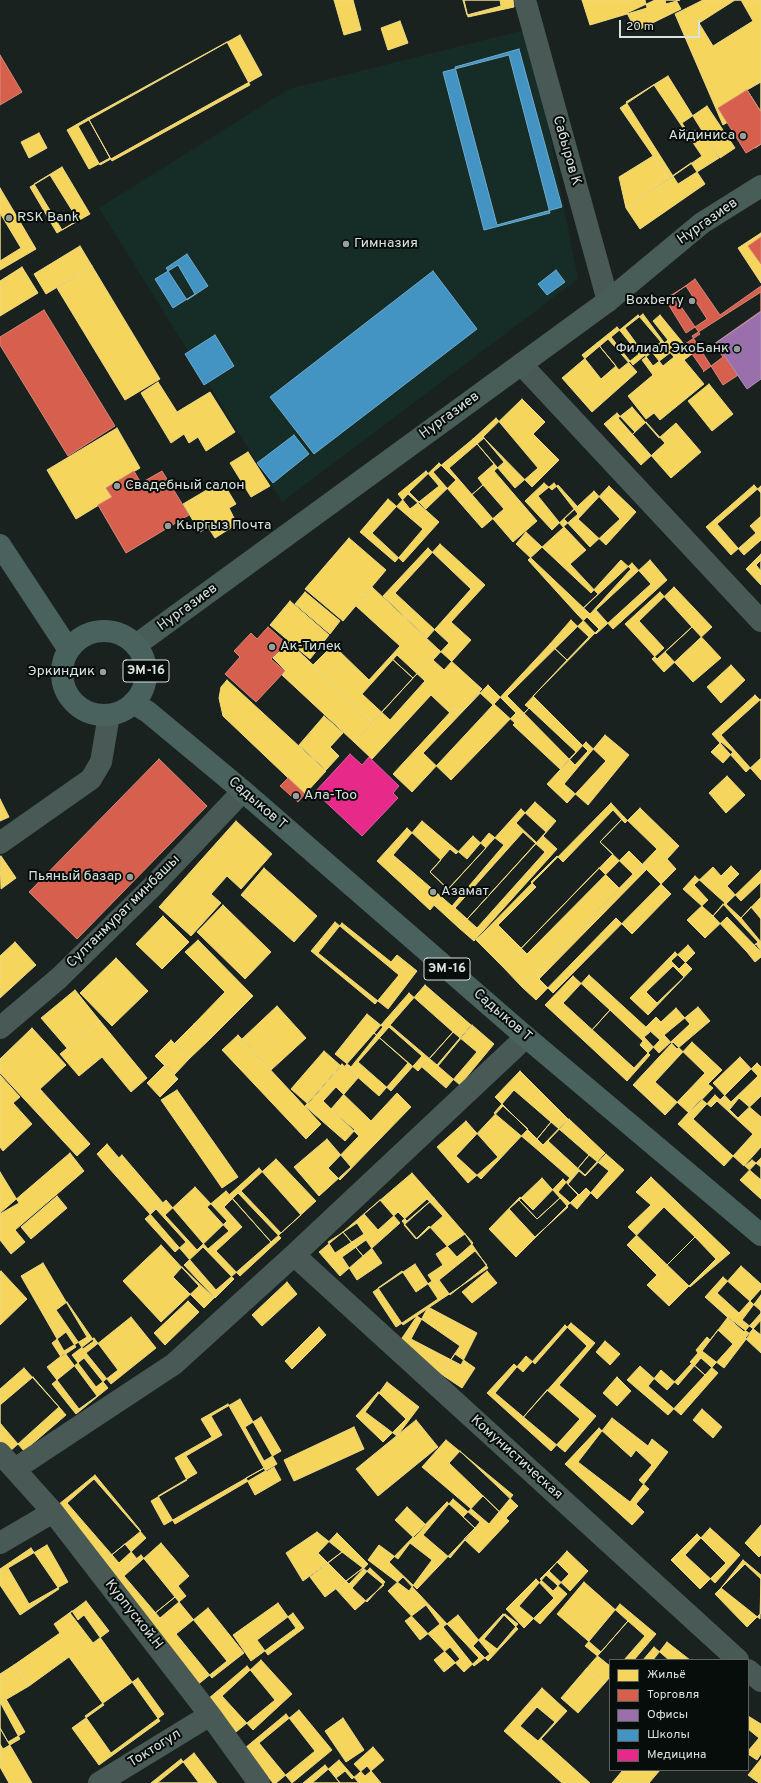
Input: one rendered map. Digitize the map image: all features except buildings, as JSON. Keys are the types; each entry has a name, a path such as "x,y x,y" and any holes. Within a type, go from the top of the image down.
{"highway":[{"path":"0,545 69,650"},
{"name":"ЭМ-16","path":"104,631 117,633 136,646 143,660 146,671 145,683 141,694 133,703 122,711 109,715 95,715 82,710 72,701 65,689 62,676 64,662 69,650 78,640 90,634 104,631"},
{"name":"Садыков Т","path":"133,703 148,712 243,791 526,1037 761,1235"}],"main road":[{"name":"Нургазиев","path":"136,646 608,301 702,223 761,186"}],"street":[{"name":"Сабыров К","path":"525,0 608,301"},
{"path":"521,364 761,621"},
{"path":"0,843 91,779 101,762 109,715"},
{"name":"Султанмурат минбашы","path":"0,1028 59,978 151,888 243,791"},
{"path":"15,1468 174,1364 294,1256 526,1037"},
{"name":"Комунистическая","path":"294,1256 737,1659"},
{"name":"Курпуской.Н","path":"0,1453 53,1512 210,1715 259,1783"},
{"path":"0,1543 53,1512"},
{"path":"749,1671 761,1681"},
{"name":"Токтогул","path":"99,1783 210,1715"}],"shaded area":[{"name":"Гимназия","path":"529,29 578,279 282,502 99,208 289,89"}],"place":[{"name":"Айдиниса","path":"743,136"},
{"name":"RSK Bank","path":"9,218"},
{"name":"Гимназия","path":"346,244"},
{"name":"Boxberry","path":"692,301"},
{"name":"Филиал ЭкоБанк","path":"737,349"},
{"name":"Cвадебный салон","path":"117,486"},
{"name":"Кыргыз Почта","path":"168,526"},
{"name":"Ак-Тилек","path":"272,647"},
{"name":"Эркиндик","path":"103,672"},
{"name":"Ала-Тоо","path":"296,796"},
{"name":"Пьяный базар","path":"130,877"},
{"name":"Азамат","path":"433,892"}]}
